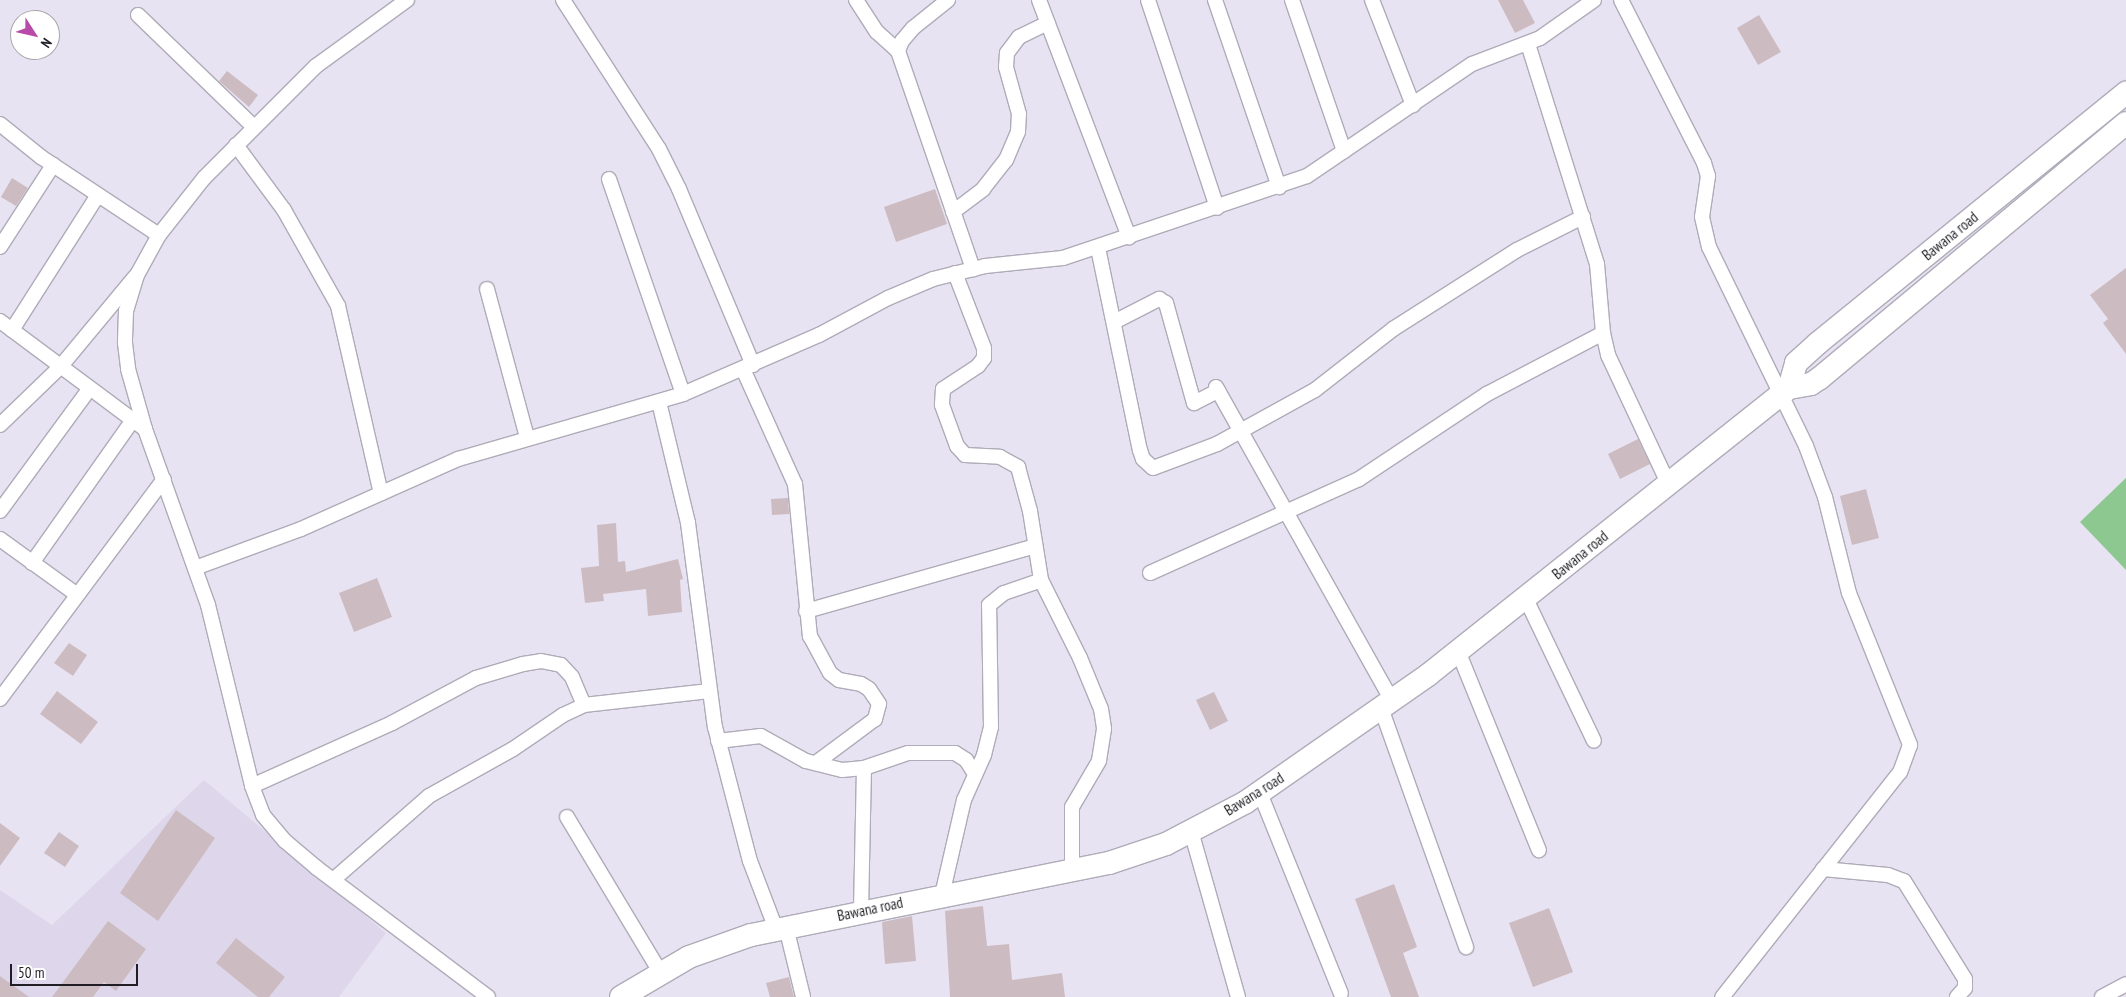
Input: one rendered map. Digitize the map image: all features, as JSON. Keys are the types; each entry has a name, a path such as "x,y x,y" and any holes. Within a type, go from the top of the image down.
{"main road":[{"name":"Bawana road","path":"1784,392 1796,363 2126,93"},
{"name":"Bawana road","path":"621,997 660,972 711,949 781,928 1072,868 1110,863 1166,844 1260,793 1386,704 1526,599 1668,483 1784,392 1811,384 1820,378 2126,123"}],"street":[{"path":"0,425 61,366 137,275 159,236 204,178 316,66 407,0"},
{"path":"564,0 659,148 680,189 795,484 806,611 810,636 830,673 839,680 861,684 869,689 880,704 874,719 816,763"},
{"path":"856,0 877,32 898,51 973,269"},
{"path":"898,51 902,41 913,28 948,0"},
{"path":"1039,0 1129,237"},
{"path":"1148,0 1217,208"},
{"path":"1215,0 1279,187"},
{"path":"1292,0 1344,151"},
{"path":"1372,0 1413,105"},
{"path":"196,568 300,529 458,459 528,437 683,394 819,335 888,298 955,273 973,269 1041,262 1098,248 1307,176 1485,57 1528,44 1594,0"},
{"path":"1621,0 1704,163 1708,176 1702,217 1709,247 1784,392 1806,446 1826,497 1849,593 1910,746 1900,772 1722,997"},
{"path":"138,16 254,127"},
{"path":"953,212 984,189 1006,160 1018,132 1019,114 1006,67 1008,53 1019,37 1048,23"},
{"path":"1528,44 1598,270 1603,333 1608,355 1668,483"},
{"path":"0,124 53,166 159,236"},
{"path":"236,145 284,210 338,306 381,493"},
{"path":"0,247 53,166"},
{"path":"609,178 683,394"},
{"path":"12,330 98,195"},
{"path":"1098,248 1140,450 1149,466 1159,467 1241,431 1315,390 1384,335 1517,250 1583,217"},
{"path":"955,273 982,342 984,358 978,366 943,389 942,405 957,446 965,455 1000,457 1018,467 1030,512 1041,580 1080,658 1101,710 1104,729 1099,761 1072,807 1072,868"},
{"path":"137,275 126,311 125,343 128,369 145,429 196,568 219,646 252,786 263,814 285,841 333,880 488,997"},
{"path":"488,289 528,437"},
{"path":"1114,322 1159,299 1166,303 1194,403 1217,389 1288,512 1386,704 1466,947"},
{"path":"0,321 145,429"},
{"path":"1150,573 1288,512 1371,472 1488,394 1603,333"},
{"path":"0,511 90,388"},
{"path":"659,402 688,524 709,691 718,741 750,861 781,928 803,997"},
{"path":"32,562 133,420"},
{"path":"0,699 76,594 164,479"},
{"path":"0,538 76,594"},
{"path":"806,611 1035,546"},
{"path":"942,895 964,800 984,755 991,727 989,605 1004,593 1041,580"},
{"path":"1526,599 1594,741"},
{"path":"1458,651 1539,850"},
{"path":"252,786 392,723 476,678 523,664 541,661 561,665 572,677 584,705"},
{"path":"333,880 430,796 490,764 563,715 584,705 709,691"},
{"path":"718,741 748,735 761,736 790,754 842,770 864,768 908,753 929,751 955,753 966,760 974,774"},
{"path":"861,911 864,768"},
{"path":"1260,793 1341,993"},
{"path":"566,817 660,972"},
{"path":"1191,831 1238,997"},
{"path":"1823,869 1888,875 1904,881 1965,979 1965,988 1957,997"},
{"path":"2103,997 2126,984"}],"shaded area":[{"path":"204,780 386,933 339,997 0,997 0,890 52,925"}],"green space":[{"path":"2126,478 2126,570 2080,522"}],"building":[{"path":"1498,0 1523,0 1535,23 1515,33"},
{"path":"1759,15 1781,52 1758,65 1737,28"},
{"path":"227,71 258,95 249,107 219,81"},
{"path":"12,178 28,188 16,206 1,197"},
{"path":"935,189 947,224 896,242 884,207"},
{"path":"2126,268 2126,354 2103,323 2108,319 2090,295"},
{"path":"1638,439 1650,464 1620,479 1608,454"},
{"path":"1866,489 1879,538 1852,545 1840,496"},
{"path":"788,498 789,514 772,515 771,499"},
{"path":"616,523 618,562 625,561 626,572 678,559 683,579 680,580 682,612 648,616 646,589 603,594 604,601 585,603 581,568 599,566 597,525"},
{"path":"377,578 392,617 354,632 339,593"},
{"path":"69,643 87,655 73,676 54,663"},
{"path":"57,691 98,722 81,744 40,714"},
{"path":"1214,692 1228,721 1210,730 1196,700"},
{"path":"176,810 215,838 158,921 120,893"},
{"path":"0,823 20,838 0,866"},
{"path":"59,832 79,846 65,867 44,853"},
{"path":"1394,884 1417,947 1403,953 1419,997 1391,997 1355,899"},
{"path":"983,906 987,946 1009,944 1012,980 1062,973 1065,997 950,997 945,911"},
{"path":"1549,908 1573,972 1533,987 1509,923"},
{"path":"912,916 916,961 885,964 882,922"},
{"path":"108,921 146,949 116,991 104,982 93,997 52,997"},
{"path":"236,938 285,977 269,997 258,997 216,963"},
{"path":"0,976 29,997 0,997"},
{"path":"789,977 794,997 770,997 766,983"}]}
